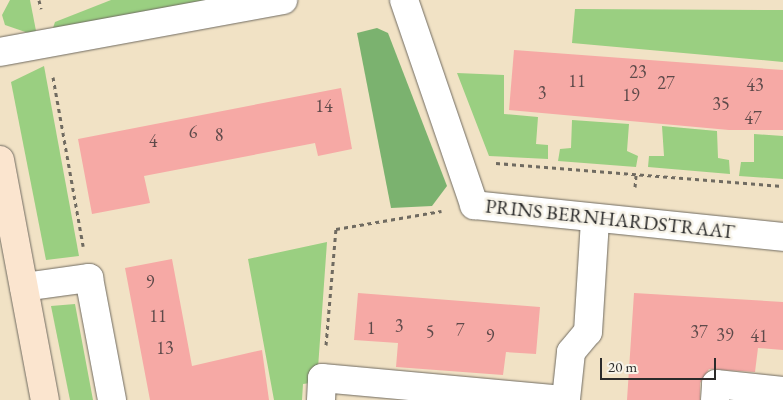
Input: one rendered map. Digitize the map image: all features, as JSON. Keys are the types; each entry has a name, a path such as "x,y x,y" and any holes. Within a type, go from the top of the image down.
{"street":[{"path":"0,52 283,0"},
{"name":"PRINS BERNHARDSTRAAT","path":"404,0 474,205 595,221 783,237"},
{"path":"0,160 45,400"},
{"path":"322,389 566,400 571,352 588,332 595,221"},
{"path":"24,287 89,278 112,400"},
{"path":"716,400 716,384 783,391"}],"path":[{"path":"39,0 89,278"},
{"path":"460,160 783,186"},
{"path":"322,389 336,229 474,205"}],"green space":[{"path":"10,0 30,0 37,36 5,25 2,15"},
{"path":"111,0 221,0 52,31 55,22"},
{"path":"575,9 783,10 783,62 572,43"},
{"path":"377,28 388,33 447,186 432,206 391,208 357,33"},
{"path":"44,66 79,256 46,260 11,82"},
{"path":"457,73 504,75 504,114 538,117 536,144 548,145 548,159 489,156"},
{"path":"572,120 629,124 627,151 638,156 636,167 558,161 560,149 571,148"},
{"path":"662,126 717,131 718,158 729,160 730,174 648,167 649,156 664,156"},
{"path":"754,134 783,136 783,179 739,176 741,162 754,162"},
{"path":"327,242 317,382 303,384 302,400 274,400 248,259"},
{"path":"75,304 93,400 70,400 51,306"}],"building":[{"path":"514,50 783,70 783,130 729,130 509,110"},
{"path":"341,88 352,149 318,156 315,143 144,176 150,203 92,214 78,139"},
{"path":"172,259 192,366 262,350 269,400 150,400 125,268"},
{"path":"358,293 540,307 536,354 506,352 503,375 396,367 398,343 354,340"},
{"path":"634,293 783,302 783,350 758,348 755,372 709,369 700,383 700,400 627,400"}]}
